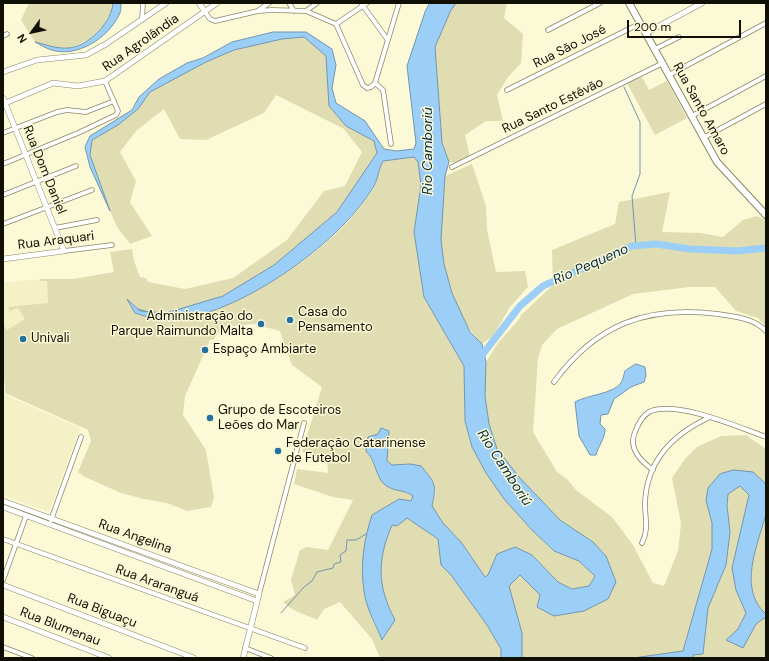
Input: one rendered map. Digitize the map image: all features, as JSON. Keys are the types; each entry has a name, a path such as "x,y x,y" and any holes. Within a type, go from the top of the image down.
{"main road":[{"name":"Rua Santo Amaro","path":"632,4 646,33 717,162 766,215"}],"street":[{"path":"142,20 144,3"},
{"path":"3,72 37,60 86,55 106,44 166,3"},
{"path":"199,3 210,19 215,21 258,11 294,10 306,11 336,24 363,85 369,88 375,83 399,3"},
{"name":"Rua Agrolândia","path":"4,101 53,84 78,86 105,81 217,3"},
{"path":"258,11 269,3"},
{"path":"289,3 294,10"},
{"path":"306,11 317,3"},
{"path":"548,30 600,3"},
{"path":"646,33 702,3"},
{"path":"336,24 364,4 387,40"},
{"name":"Rua São José","path":"507,90 641,23"},
{"path":"669,75 766,23"},
{"path":"655,49 680,37"},
{"name":"Rua Santo Estêvão","path":"452,167 663,63"},
{"path":"692,116 766,76"},
{"path":"3,164 114,116 118,111 105,81"},
{"path":"375,83 383,90 391,144"},
{"name":"Rua Dom Daniel","path":"4,101 64,251"},
{"path":"3,133 56,112 67,110 86,112 114,101"},
{"path":"703,138 766,104"},
{"path":"3,195 76,166"},
{"path":"3,224 92,190"},
{"path":"55,228 96,220"},
{"name":"Rua Araquari","path":"3,259 112,245"},
{"path":"554,382 568,363 580,351 604,333 640,316 673,312 710,313 742,318 759,324 766,331"},
{"path":"653,470 642,462 635,450 633,438 637,426 650,411 665,408 710,417 766,437"},
{"path":"642,543 647,527 646,489 663,450 675,437 710,417"},
{"path":"243,658 304,423"},
{"path":"50,521 82,437"},
{"name":"Rua Angelina","path":"3,501 103,544 258,601"},
{"name":"Rua Angelina","path":"3,507 26,516 50,521 105,538 259,594"},
{"path":"3,580 26,516"},
{"path":"103,544 105,538"},
{"name":"Rua Araranguá","path":"3,539 305,648"},
{"name":"Rua Biguaçu","path":"3,585 194,658"},
{"name":"Rua Blumenau","path":"3,617 109,658"},
{"path":"3,647 32,658"},
{"path":"245,648 264,657 271,658"}],"shaded area":[{"path":"29,3 113,3 112,10 103,26 91,38 71,48 55,48 35,42 21,20"},
{"path":"456,3 507,3 504,18 523,34 521,63 508,77 497,95 503,121 486,121 465,135 470,157 456,163 449,162 442,144 435,47 451,10"},
{"path":"304,37 326,56 330,106 346,126 374,141 377,153 337,212 274,265 223,296 166,313 140,311 128,300 135,313 148,318 182,316 208,312 235,302 280,277 302,262 343,227 359,209 373,189 383,161 414,157 418,162 421,185 414,232 424,297 464,366 465,421 472,447 486,473 504,498 532,530 553,551 579,561 595,575 589,586 572,589 558,582 533,555 497,554 488,575 485,577 461,542 443,523 432,506 436,491 410,464 392,465 387,461 387,450 389,445 378,434 366,451 371,458 382,482 393,489 413,496 412,501 399,499 372,515 364,546 363,579 365,595 375,626 383,640 395,620 389,607 382,584 381,572 384,549 392,524 397,526 407,518 438,539 442,565 487,625 501,649 501,658 380,658 372,639 340,602 324,609 317,620 294,610 283,602 295,595 291,580 300,550 307,547 328,550 353,500 333,497 294,484 297,469 328,473 327,458 302,452 322,387 292,365 280,331 254,324 223,327 213,340 210,340 185,396 183,415 206,450 214,498 211,507 187,511 167,503 121,493 83,476 78,472 91,441 88,430 5,393 5,383 3,383 3,324 7,330 25,319 18,308 10,311 8,307 48,303 47,281 40,281 40,279 73,279 114,272 110,252 132,249 134,261 140,277 146,278 148,282 185,289 233,278 287,240 324,191 345,186 362,152 344,129 276,95 264,113 206,140 180,139 164,109 136,131 120,152 136,181 130,202 152,236 130,244 117,227 90,155 92,140 118,125 138,109 150,92 206,62 234,50 282,39"},
{"path":"641,75 649,90 667,81 687,118 655,135 627,83"},
{"path":"472,164 486,206 487,230 496,272 525,271 528,287 510,307 493,336 482,344 465,322 453,296 448,283 442,255 441,241 445,176"},
{"path":"670,192 662,232 701,233 723,237 743,220 757,216 766,220 766,327 758,318 736,311 715,287 689,287 633,294 557,329 542,345 538,358 533,432 557,472 567,479 576,490 612,517 633,545 653,583 664,586 678,551 681,523 672,478 685,459 697,447 721,436 746,435 766,449 766,488 765,483 753,472 706,500 712,523 712,549 683,651 633,658 522,658 522,633 509,586 520,575 540,595 554,616 564,614 616,582 606,556 593,542 560,520 520,478 497,449 489,424 485,396 486,362 498,343 521,317 520,316 553,285 552,250 615,224 619,202"},
{"name":"Univali","path":"52,278 52,308 3,383 3,283"},
{"path":"3,394 80,428 49,512 3,495"},
{"path":"740,486 749,495 736,590 746,613 738,629 726,640 749,635 756,624 764,617 766,619 766,658 693,658 693,655 703,654 708,608 726,565 730,532 727,505 728,493"},
{"path":"766,513 766,614 757,604 752,591 751,562"}],"water":[{"path":"113,3 121,3 120,14 114,23 100,38 81,49 62,52 45,48 35,42 60,48 69,48 84,43 104,25 109,18"},
{"name":"Rio Camboriú","path":"430,3 456,3 451,10 435,47 442,143 449,162 445,176 441,240 444,264 452,293 470,332 482,344 486,362 485,396 489,424 497,449 520,478 560,520 593,542 606,556 616,582 608,599 584,611 554,616 537,607 540,595 520,575 509,586 522,633 522,658 501,658 501,649 487,625 451,575 441,565 438,539 407,518 397,526 392,525 384,550 381,573 382,584 389,608 395,620 382,640 365,597 362,572 365,543 372,515 399,499 411,501 413,496 385,485 366,451 368,437 378,434 381,428 389,431 387,461 392,465 410,464 421,466 434,484 432,506 443,523 461,542 485,577 488,575 497,554 515,547 532,555 558,582 572,589 589,586 595,576 579,561 554,551 532,530 504,499 486,473 472,447 465,421 464,366 424,297 414,232 421,185 418,162 414,157 383,161 374,186 356,211 336,233 284,274 255,292 225,306 197,316 162,320 135,313 127,299 140,311 166,313 223,296 274,265 337,212 377,153 374,141 346,126 329,106 326,56 304,37 282,39 234,50 206,62 150,92 138,109 118,125 92,140 90,155 110,211 90,167 85,147 90,136 132,110 139,97 159,79 187,63 203,58 232,42 273,32 306,32 332,49 336,65 332,88 336,103 365,121 384,149 396,151 414,149 416,143 407,66 425,12"},
{"path":"636,364 645,367 646,376 644,382 631,387 614,399 608,414 601,415 600,424 605,429 604,436 596,455 590,455 579,436 575,402 617,387 622,382 625,371"},
{"path":"734,470 753,472 765,483 767,510 755,552 751,579 757,604 766,614 766,619 764,618 756,624 743,648 726,640 738,629 746,613 736,590 732,568 749,495 740,486 728,494 727,505 730,532 726,565 708,608 703,654 693,655 693,658 633,658 683,651 712,549 712,523 706,500 708,488 720,474"}],"waterway":[{"path":"624,87 640,122 640,174 632,196 636,246"},
{"name":"Rio Pequeno","path":"479,359 520,306 543,286 632,246 656,244 690,249 737,251 766,248"},
{"path":"138,309 145,311"},
{"path":"281,613 304,587 312,581 317,572 333,568 334,564 341,562 340,555 346,551 347,540 356,540 366,534"}],"place":[{"name":"Casa do Pensamento","path":"290,320"},
{"name":"Administração do Parque Raimundo Malta","path":"261,324"},
{"name":"Univali","path":"23,339"},
{"name":"Espaço Ambiarte","path":"205,350"},
{"name":"Grupo de Escoteiros Leões do Mar","path":"210,418"},
{"name":"Federação Catarinense de Futebol","path":"278,451"}]}
